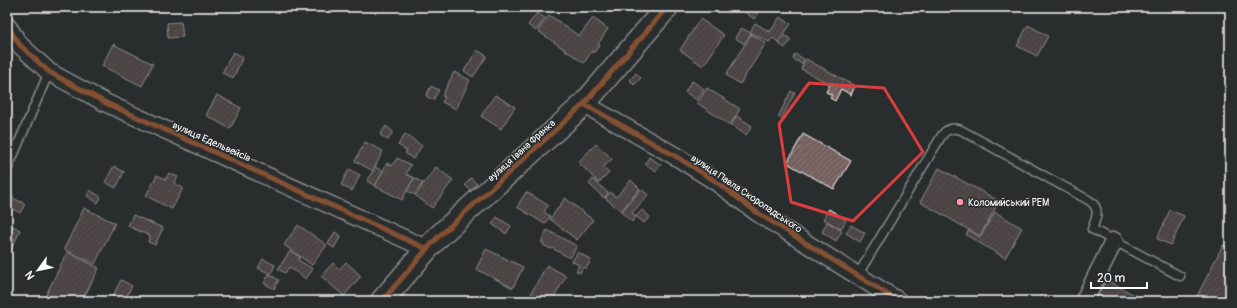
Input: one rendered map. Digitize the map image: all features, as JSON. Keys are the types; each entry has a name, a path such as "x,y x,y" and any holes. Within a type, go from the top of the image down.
{"street":[{"name":"вулиця Івана Франка","path":"382,301 426,249 584,104 667,7"},
{"name":"вулиця Едельвейсів","path":"7,26 20,45 49,72 106,103 426,249"},
{"name":"вулиця Павла Скоропадського","path":"584,104 690,165 715,181 758,213 898,301"},
{"path":"1084,301 1114,241"}],"lane":[{"path":"7,170 49,72"},
{"path":"857,276 942,135 950,129 961,130 1090,201 1095,206 1097,212 1092,229 1180,276"}],"highlighted area":[{"path":"809,83 884,88 923,152 853,221 791,202 779,124"}],"building":[{"path":"115,7 122,7 120,12 114,9"},
{"path":"738,7 758,7 761,9 754,19"},
{"path":"537,13 545,18 536,31 528,25"},
{"path":"549,15 579,36 593,18 608,29 598,44 600,45 594,53 592,51 584,63 538,31"},
{"path":"780,17 791,24 778,42 773,38 769,42 750,32 755,23 770,32"},
{"path":"700,19 724,35 703,66 680,50"},
{"path":"181,22 183,37 168,38 167,23"},
{"path":"1028,25 1048,36 1037,56 1017,46"},
{"path":"741,28 751,33 745,44 735,38"},
{"path":"751,34 766,43 740,84 726,75"},
{"path":"785,35 791,40 785,48 779,44"},
{"path":"113,44 153,64 142,86 102,66"},
{"path":"477,50 487,56 473,77 464,71"},
{"path":"233,52 243,57 233,78 222,73"},
{"path":"795,54 804,59 802,64 793,59"},
{"path":"806,59 855,86 851,95 841,89 835,101 830,98 832,95 826,92 830,84 801,69"},
{"path":"454,72 470,80 456,109 442,102 445,97 442,96"},
{"path":"636,73 641,78 634,85 630,80"},
{"path":"692,81 704,89 697,100 685,92"},
{"path":"431,86 439,90 433,100 426,96"},
{"path":"707,88 740,109 730,125 697,103"},
{"path":"791,91 795,93 781,119 778,117"},
{"path":"217,95 241,108 230,129 206,115"},
{"path":"495,95 515,107 501,129 481,116"},
{"path":"737,116 752,126 746,135 731,125"},
{"path":"386,126 393,132 388,140 380,135"},
{"path":"405,134 422,146 413,159 405,153 407,151 398,145"},
{"path":"803,134 851,161 834,189 787,163"},
{"path":"365,142 383,151 373,171 355,161"},
{"path":"596,144 612,159 603,168 609,173 599,183 578,162"},
{"path":"649,157 661,165 656,171 645,164"},
{"path":"397,158 411,165 406,174 414,178 402,200 375,186 387,163 392,166"},
{"path":"114,166 124,172 116,188 105,182"},
{"path":"375,167 383,171 375,186 367,181"},
{"path":"436,167 453,180 432,208 415,195"},
{"name":"Коломийський РЕМ","path":"939,168 999,201 980,236 920,202"},
{"path":"349,169 360,175 352,191 341,185"},
{"path":"169,173 178,177 174,183 183,188 172,209 146,196 157,175 166,179"},
{"path":"414,178 423,183 415,195 407,191"},
{"path":"471,178 477,184 471,191 465,185"},
{"path":"593,179 608,193 604,198 589,184"},
{"path":"631,180 640,189 621,211 605,198 610,192 616,197"},
{"path":"641,189 648,195 632,213 636,217 632,222 621,212"},
{"path":"90,190 101,197 98,203 87,196"},
{"path":"526,192 548,205 544,212 550,216 545,224 517,207"},
{"path":"11,197 25,204 20,213 7,206"},
{"path":"565,198 593,220 577,240 550,219"},
{"path":"84,208 115,223 95,264 64,249"},
{"path":"829,209 846,220 841,229 823,219"},
{"path":"642,210 650,217 644,223 636,216"},
{"path":"1170,210 1184,216 1171,245 1157,239"},
{"path":"995,212 1022,228 1005,258 966,235 969,230 980,237"},
{"path":"133,215 163,228 155,245 148,242 150,236 128,226"},
{"path":"497,217 511,226 506,234 492,224"},
{"path":"827,222 842,231 836,241 822,232"},
{"path":"7,223 20,230 16,240 7,236"},
{"path":"298,225 327,245 312,265 284,245"},
{"path":"851,225 865,233 860,242 846,233"},
{"path":"547,230 577,246 570,258 552,248 551,249 543,245 544,243 541,242"},
{"path":"335,232 341,236 334,248 328,244"},
{"path":"7,237 15,241 10,251 7,250"},
{"path":"1223,245 1230,249 1230,301 1203,301 1196,298"},
{"path":"486,249 523,267 513,288 476,269"},
{"path":"290,251 300,257 298,260 313,269 306,279 289,267 285,273 278,269"},
{"path":"67,252 99,268 82,301 57,301 46,295"},
{"path":"578,252 591,260 586,269 583,267 580,273 576,271 579,265 572,261"},
{"path":"263,259 275,265 271,274 258,268"},
{"path":"346,262 361,276 344,296 321,276 333,263 339,269"},
{"path":"547,265 566,276 552,301 545,301 531,293"},
{"path":"269,274 279,280 274,289 264,283"},
{"path":"121,280 132,286 124,301 110,301"},
{"path":"1106,280 1146,301 1095,301"},
{"path":"502,295 512,301 498,301"}],"cycle path":[{"path":"382,301 438,237 584,104 667,7"},
{"path":"7,26 20,45 49,72 106,103 427,249"},
{"path":"584,104 677,157 715,181 758,213 898,301"}],"place":[{"name":"Коломийський РЕМ","path":"960,202"}]}
